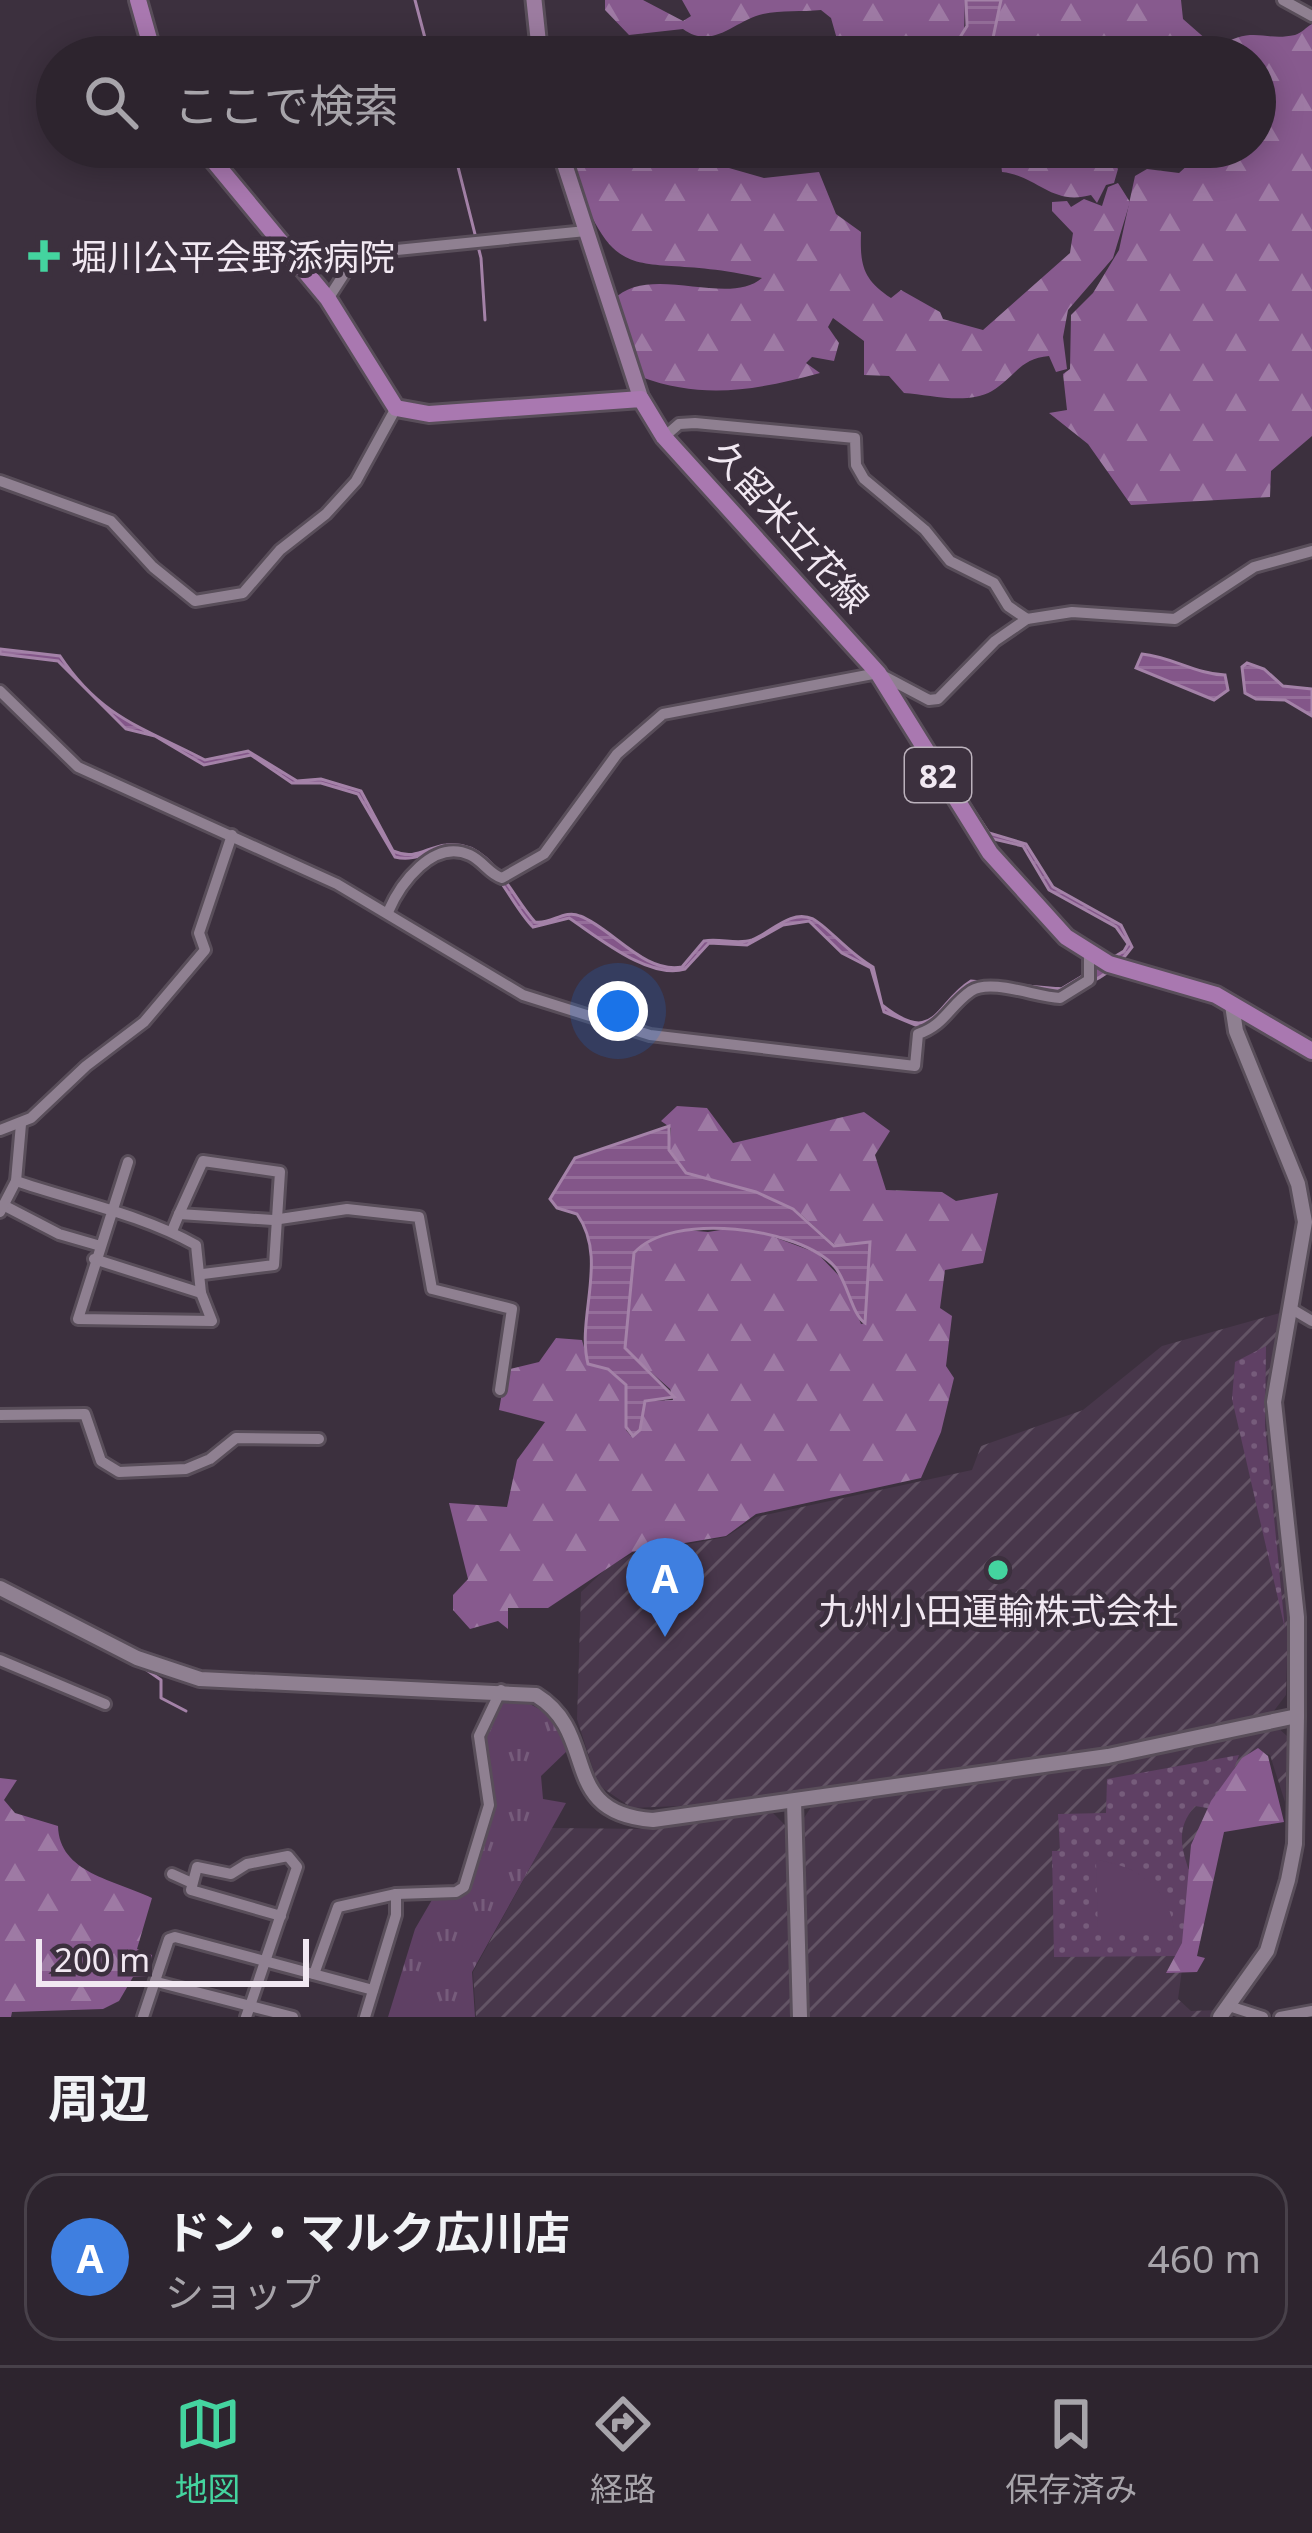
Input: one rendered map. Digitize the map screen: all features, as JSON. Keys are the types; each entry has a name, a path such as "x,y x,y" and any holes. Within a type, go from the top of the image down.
{"main road":[{"path":"138,0 148,36"},
{"path":"534,0 537,36"},
{"path":"219,168 328,299 396,408 429,414 641,399 566,168"},
{"name":"久留米立花線","path":"641,399 664,437 878,673 990,853 1030,903 1089,956 1197,988 1312,1051"}],"street":[{"path":"1283,0 1312,16"},
{"path":"328,299 357,254 586,231"},
{"path":"0,481 111,521 153,567 194,601 229,599 243,593 280,550 344,496 396,408"},
{"path":"664,437 679,424 695,423 855,438 856,465 864,479 925,530 950,561 994,583 1008,606 1028,620"},
{"path":"388,912 415,871 442,853 472,855 502,878 528,866 544,854 617,754 663,714 742,703 752,693 878,673 938,699 995,640 1028,620 1072,612 1175,619 1254,567 1312,551"},
{"path":"0,691 78,767 232,835 388,912 524,995 632,1029 915,1066 918,1034 939,1027 969,992 992,986 1060,998 1089,980 1089,956"},
{"path":"0,1130 21,1124 144,1022 205,950 199,933 232,835"},
{"path":"1232,1005 1236,1031 1303,1204 1305,1242 1274,1402 1297,1617 1294,1844 1267,1951 1224,2012 1263,2017"},
{"path":"21,1124 16,1180 3,1209 98,1245"},
{"path":"172,1231 203,1161 280,1172 273,1220 274,1265 203,1274"},
{"path":"16,1180 108,1212 172,1231 196,1245 203,1274 201,1293 212,1321 78,1319 108,1212 128,1162"},
{"path":"179,1214 273,1220 347,1209 419,1217 432,1289 512,1309 500,1390"},
{"path":"94,1259 201,1293"},
{"path":"1290,1308 1312,1321"},
{"path":"0,1415 85,1414 101,1461 119,1472 134,1474 210,1460 236,1438 319,1439"},
{"path":"0,1588 137,1658 200,1678 536,1695 554,1705 567,1722 584,1781 594,1797 630,1819 653,1820 1108,1756 1297,1716"},
{"path":"0,1660 105,1704"},
{"path":"314,1974 338,1907 396,1894 456,1892 464,1886 488,1805 479,1736 501,1690"},
{"path":"1295,1775 1312,1774"},
{"path":"794,1801 800,2017"},
{"path":"248,2011 281,1916 297,1868 288,1856 247,1864 231,1874 197,1867 191,1890 281,1916"},
{"path":"172,1874 192,1883"},
{"path":"365,2017 396,1915 396,1894"},
{"path":"143,2017 169,1939 175,1937 373,1990"},
{"path":"157,1982 248,2011 293,2017"},
{"path":"1280,2017 1312,2011"}],"shaded area":[{"path":"966,0 1001,0 993,36 961,36 967,26"},
{"path":"0,649 60,656 91,694 58,661 0,654"},
{"path":"1142,654 1225,675 1228,690 1214,700 1136,668"},
{"path":"1247,663 1264,669 1283,686 1312,689 1312,716 1285,700 1256,699 1245,693 1242,667"},
{"path":"91,694 143,729 205,760 248,751 297,781 321,779 361,791 393,851 415,854 446,845 475,850 498,871 535,922 580,916 655,964 682,967 704,941 752,940 789,919 805,917 873,967 882,1005 914,1022 933,1017 971,981 1058,989 973,984 940,1020 920,1027 884,1012 871,968 842,953 809,921 783,925 747,945 709,943 685,969 656,968 624,955 569,918 533,927 488,866 465,850 451,847 410,858 395,857 358,794 321,783 292,783 251,755 204,765 155,736 126,729"},
{"path":"941,760 989,833 1026,844 1053,887 1121,925 1132,947 1115,967 1096,979 1062,988 1124,951 1128,944 1116,927 1049,890 1023,846 989,838"},
{"path":"669,1126 669,1150 686,1173 756,1192 793,1209 834,1246 870,1242 865,1323 835,1267 794,1242 735,1229 705,1228 652,1240 634,1253 625,1348 674,1397 645,1401 640,1430 633,1436 626,1427 626,1385 608,1369 588,1364 591,1250 586,1231 577,1214 557,1208 550,1199 575,1158"},
{"path":"1280,1313 1266,1409 1288,1626 1286,1695 1273,1712 1086,1752 701,1805 632,1808 598,1785 577,1719 581,1592 608,1567 630,1555 726,1537 756,1517 972,1470 981,1446 1083,1410 1162,1346"},
{"path":"1276,1726 1288,1737 1285,1802 1270,1755 1260,1752 1245,1765 1183,1962 1178,1999 1191,2011 1218,2010 1213,2017 808,2017 804,1818 813,1804"},
{"path":"772,1812 787,1827 791,2017 476,2017 473,1972 552,1828 654,1829"}],"green space":[{"path":"605,0 643,0 683,21 691,16 682,0 965,0 962,36 836,36 831,18 821,10 763,14 714,36 683,29 629,35 605,10"},
{"path":"1001,0 1181,0 1183,19 1202,36 993,36"},
{"path":"1312,24 1312,436 1271,471 1270,497 1131,505 1088,444 1049,413 1067,410 1063,374 1070,369 1071,315 1093,293 1119,250 1135,176 1147,169 1179,173 1185,168 1276,168 1276,37 1295,35"},
{"path":"572,168 729,168 764,178 819,172 836,214 861,232 862,262 874,284 891,298 901,290 940,312 943,319 983,330 1070,253 1073,233 1052,211 1052,202 1067,201 1071,207 1084,199 1102,206 1108,187 1118,183 1130,202 1113,258 1068,310 1063,337 1067,369 1056,372 1049,356 1039,358 992,391 972,398 949,398 904,393 889,376 864,375 864,341 833,318 828,327 839,343 834,361 812,357 806,363 820,373 730,390 687,388 641,377 613,300 628,289 647,285 729,289 762,278 633,260 615,250 599,230"},
{"path":"1002,168 1118,169 1114,183 1106,185 1097,203 1091,195 1065,197"},
{"path":"677,1106 707,1108 733,1143 864,1112 890,1131 875,1155 886,1190 942,1192 956,1201 998,1193 983,1263 945,1270 940,1308 952,1316 946,1366 954,1378 941,1432 921,1478 756,1514 726,1536 632,1552 548,1608 508,1608 508,1629 498,1621 470,1629 453,1610 453,1595 468,1579 449,1503 507,1507 517,1460 545,1422 499,1410 506,1370 539,1362 556,1338 582,1340 589,1365 604,1366 629,1389 626,1430 631,1436 640,1431 645,1401 673,1400 670,1389 625,1349 634,1255 648,1240 674,1229 708,1232 745,1226 817,1253 845,1282 861,1324 865,1323 870,1242 836,1246 796,1210 757,1192 685,1172 669,1148 671,1128 661,1121"},
{"path":"1266,1346 1265,1426 1285,1629 1232,1399 1235,1362"},
{"path":"504,1695 536,1707 558,1729 567,1751 541,1776 543,1799 566,1803 472,1972 475,2017 388,2017 415,1929 433,1898 467,1889 495,1799 483,1734"},
{"path":"1258,1748 1268,1756 1284,1822 1224,1832 1197,1956 1205,1958 1197,1972 1166,1973 1182,1943 1191,1845 1211,1801 1242,1758"},
{"path":"1239,1755 1219,1810 1195,1806 1182,1832 1195,1909 1178,1956 1054,1957 1052,1851 1060,1851 1058,1814 1106,1813 1107,1779"},
{"path":"0,1778 17,1780 4,1800 15,1813 58,1826 61,1842 78,1865 152,1898 137,1949 152,1955 148,1976 133,1977 119,2001 103,2009 12,2012 11,2017 0,2017"},
{"path":"1096,1860 1126,1868 1150,1882 1167,1905 1175,1935 1098,1935"}],"waterway":[{"path":"415,0 424,36"},
{"path":"458,168 481,258 485,320"},
{"path":"44,1618 94,1644"},
{"path":"141,1666 161,1680 161,1698 186,1711"}],"place":[{"name":"堀川公平会野添病院","path":"44,256"},
{"name":"九州小田運輸株式会社","path":"998,1570"},
{"name":"ドン・マルク広川店","path":"665,1637"}]}
